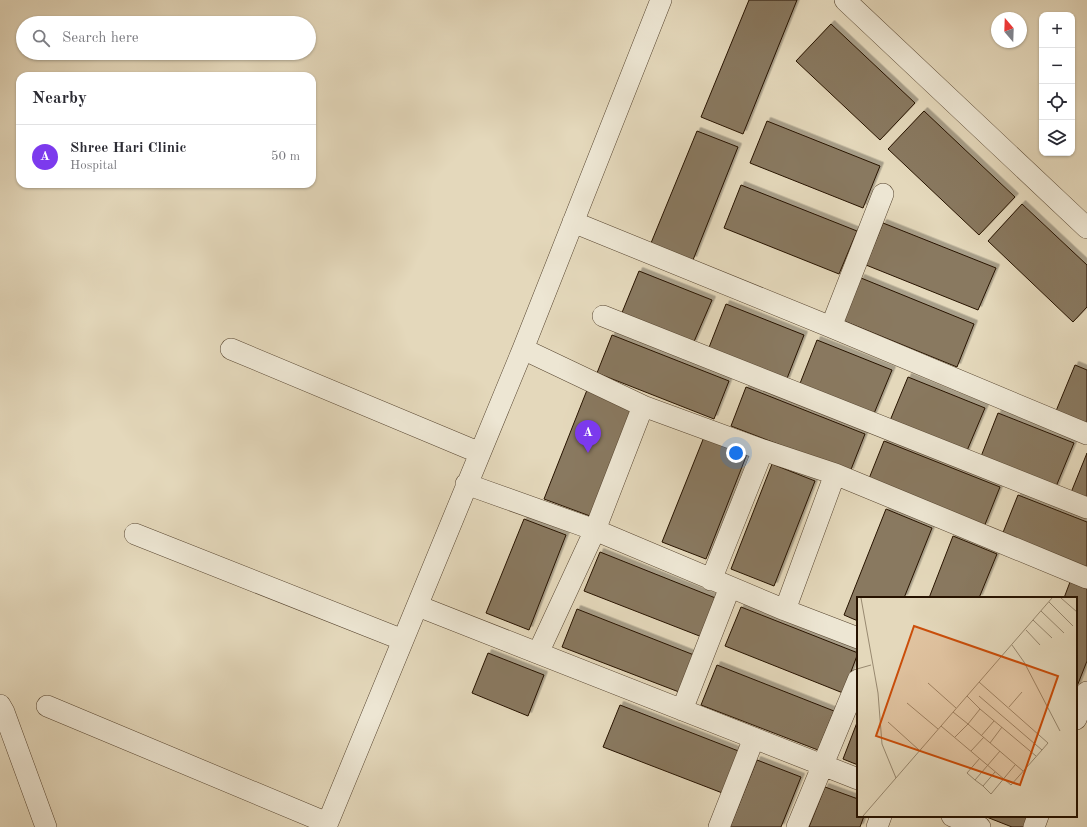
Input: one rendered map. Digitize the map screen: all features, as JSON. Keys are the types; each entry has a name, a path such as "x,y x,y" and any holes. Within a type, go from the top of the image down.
{"street":[{"path":"47,706 326,825 418,606 466,484 480,454 523,349 661,0"},
{"path":"846,0 1087,228"},
{"path":"830,327 883,194"},
{"path":"573,222 1087,434"},
{"path":"603,316 1087,508"},
{"path":"231,349 480,454"},
{"path":"523,349 643,406 763,450 835,474 1087,578"},
{"path":"538,653 595,530 643,406"},
{"path":"682,710 763,450"},
{"path":"785,610 835,474"},
{"path":"466,484 595,530 785,610 857,638"},
{"path":"136,534 403,640"},
{"path":"418,606 857,779"},
{"path":"797,827 857,682"},
{"path":"1077,717 1087,692"},
{"path":"0,705 4,712 46,827"},
{"path":"719,827 754,738"},
{"path":"877,827 881,817"},
{"path":"1034,827 1038,817"}],"building":[{"path":"749,0 797,0 743,134 701,117"},
{"path":"831,24 915,103 880,140 796,61"},
{"path":"924,111 1015,197 979,235 888,149"},
{"path":"767,121 880,166 863,208 750,163"},
{"path":"697,131 738,147 693,260 651,243"},
{"path":"741,185 857,231 839,274 724,228"},
{"path":"1022,204 1087,265 1087,307 1073,322 988,241"},
{"path":"883,223 996,268 978,310 866,265"},
{"path":"639,271 712,300 693,344 621,315"},
{"path":"861,278 974,324 957,367 844,321"},
{"path":"726,304 804,335 786,381 708,350"},
{"path":"612,335 729,381 714,419 597,373"},
{"path":"817,340 892,370 873,416 799,386"},
{"path":"1075,365 1087,370 1087,423 1056,411"},
{"path":"908,377 985,408 966,453 889,423"},
{"path":"746,387 865,434 850,472 731,426"},
{"path":"587,390 633,408 590,516 544,499"},
{"path":"998,413 1074,443 1055,489 980,459"},
{"path":"704,437 747,454 706,559 662,542"},
{"path":"884,441 1000,487 984,527 868,481"},
{"path":"1087,453 1087,502 1070,495"},
{"path":"772,464 815,481 774,586 731,569"},
{"path":"1018,495 1087,522 1087,569 1002,535"},
{"path":"886,509 932,528 904,597 857,597 857,621 844,615"},
{"path":"524,519 566,535 529,630 486,613"},
{"path":"953,536 997,554 979,597 929,597"},
{"path":"600,552 718,599 702,637 584,591"},
{"path":"1070,582 1087,589 1087,661 1077,686 1077,597 1064,597"},
{"path":"741,607 857,653 857,656 843,693 725,646"},
{"path":"577,609 694,655 679,692 562,647"},
{"path":"488,653 544,675 528,716 472,693"},
{"path":"717,665 834,711 818,750 701,705"},
{"path":"620,705 741,752 725,794 603,747"},
{"path":"857,723 857,765 843,759"},
{"path":"757,760 801,777 781,827 730,827"},
{"path":"825,787 857,799 857,817 864,817 860,827 809,827"},
{"path":"987,817 1029,817 1025,827 1012,827"}],"place":[{"name":"Shree Hari Clinic","path":"588,453"}]}
